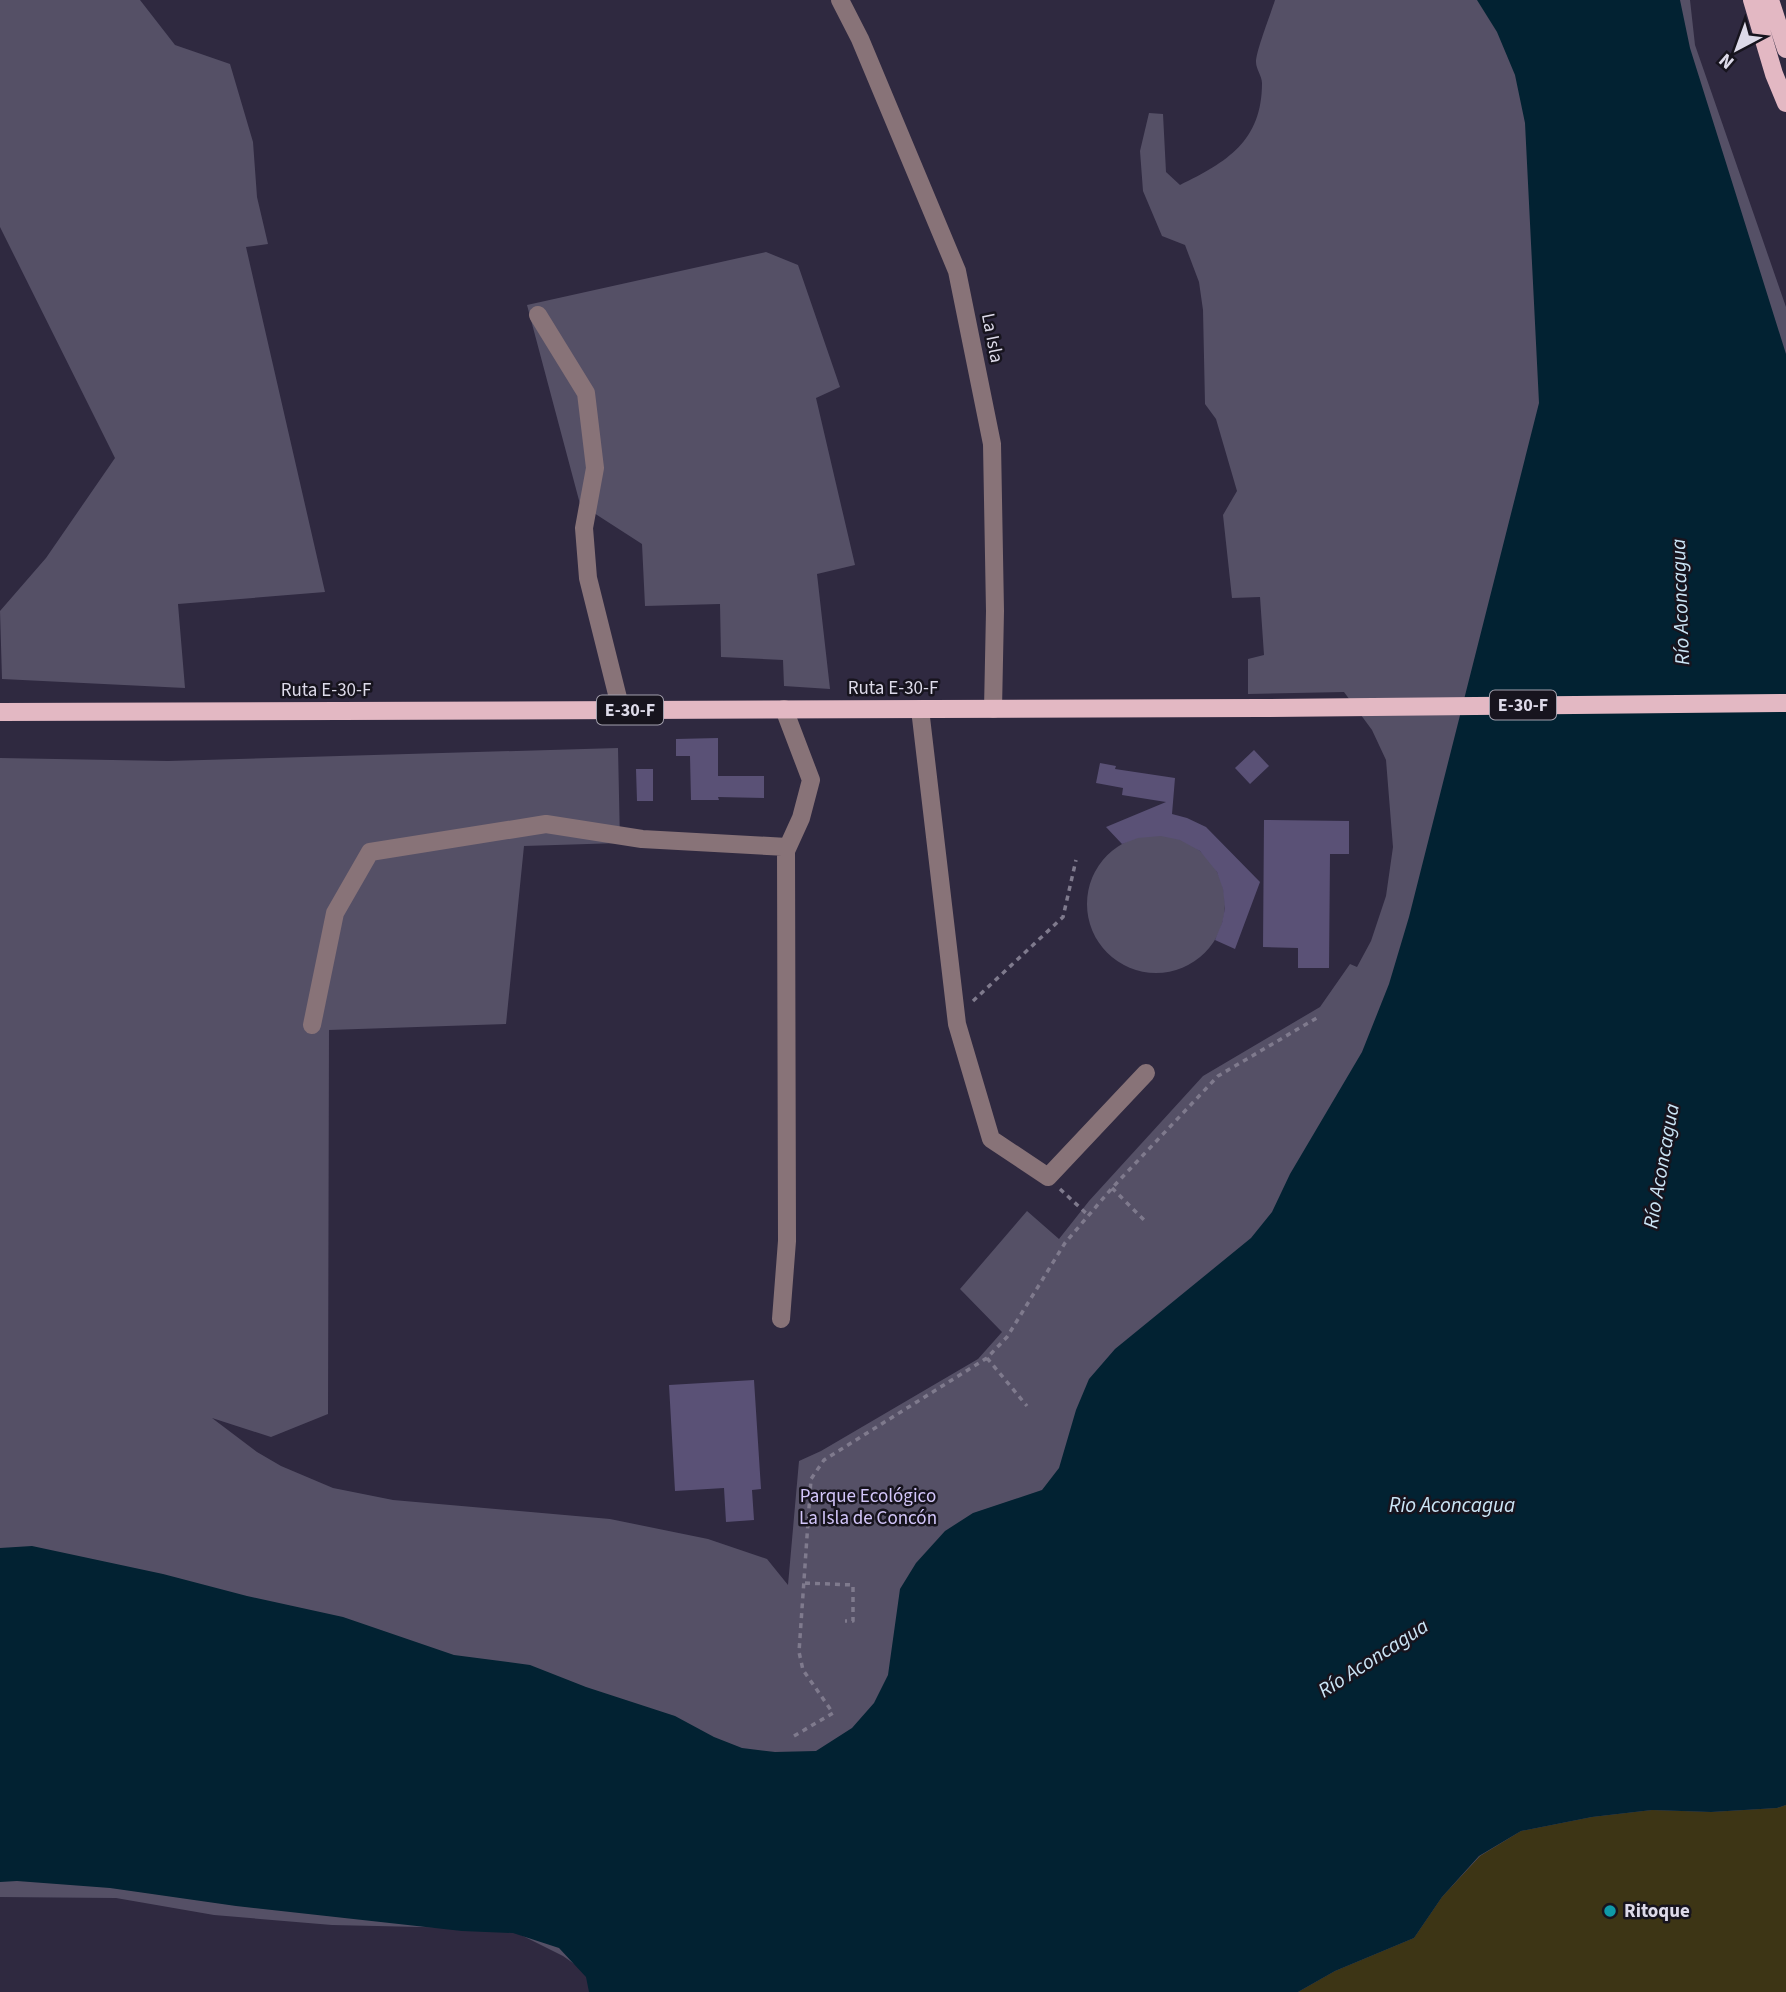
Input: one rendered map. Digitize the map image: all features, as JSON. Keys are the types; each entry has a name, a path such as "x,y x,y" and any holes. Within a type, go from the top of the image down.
{"main road":[{"path":"1752,0 1774,74 1786,103"},
{"path":"1770,0 1786,49"},
{"name":"Ruta E-30-F","path":"0,712 1260,708 1786,703"}],"street":[{"name":"La Isla","path":"840,0 957,271 992,444 995,611 993,709"},
{"path":"538,314 586,393 595,468 584,528 588,579 621,710"},
{"path":"781,1319 787,1241 787,847 801,818 811,780 784,709"},
{"path":"920,709 956,1017 991,1139 1048,1177 1146,1073"},
{"path":"312,1025 335,913 370,852 546,824 642,839 787,847"}],"path":[{"path":"956,1017 1063,917 1076,860"},
{"path":"794,1736 832,1713 803,1670 799,1652 811,1479 824,1460 987,1358 1007,1337 1065,1243 1112,1188 1218,1076 1320,1016"},
{"path":"1048,1177 1089,1216"},
{"path":"1112,1188 1146,1222"},
{"path":"987,1358 1027,1406"},
{"path":"805,1583 853,1585 853,1621 845,1621"}],"green space":[{"path":"0,0 140,0 175,45 230,64 253,142 257,197 268,244 246,247 325,592 178,604 185,688 2,679 0,611 46,558 115,458 0,227"},
{"name":"Parque Ecológico La Isla de Concón","path":"1275,0 1690,0 1695,45 1786,307 1786,1935 1595,1992 598,1992 590,1975 563,1956 509,1929 332,1925 214,1915 116,1898 0,1897 0,758 168,761 618,748 620,843 524,846 506,1024 329,1030 328,1414 271,1437 212,1418 257,1452 281,1466 333,1488 393,1500 610,1519 708,1539 767,1559 788,1585 799,1461 821,1451 978,1359 1002,1332 960,1289 1027,1211 1059,1239 1089,1201 1203,1076 1320,1007 1350,964 1357,967 1371,941 1386,896 1393,847 1386,760 1372,730 1344,692 1248,694 1248,659 1264,655 1260,597 1232,598 1223,515 1237,491 1216,419 1205,404 1203,310 1199,282 1185,245 1162,236 1143,191 1140,151 1149,113 1163,114 1166,172 1180,185 1227,158 1248,135 1256,120 1260,103 1262,83 1256,65 1257,57"},
{"path":"766,252 798,265 840,387 816,398 855,565 817,574 830,689 784,686 783,660 721,657 720,604 645,606 642,544 580,504 527,305"},
{"path":"1156,835 1182,840 1205,855 1220,878 1225,904 1220,930 1205,953 1182,968 1156,973 1130,968 1107,953 1092,930 1087,904 1092,878 1107,855 1130,840"}],"sand":[{"name":"Ritoque","path":"1786,1805 1786,1992 1298,1992 1335,1971 1414,1938 1442,1897 1480,1856 1521,1831 1592,1817 1652,1810 1711,1812 1777,1808"}],"water":[{"name":"Rio Aconcagua","path":"1477,0 1680,0 1690,48 1786,354 1786,1805 1777,1808 1711,1812 1652,1810 1592,1817 1521,1831 1479,1856 1442,1897 1414,1938 1335,1971 1298,1992 589,1992 586,1977 559,1948 513,1933 462,1931 236,1906 110,1888 0,1882 0,1548 32,1546 343,1617 454,1655 530,1665 586,1687 675,1716 714,1737 742,1748 775,1752 816,1751 852,1728 874,1703 888,1675 900,1589 916,1563 945,1531 973,1513 1042,1490 1059,1468 1076,1410 1089,1379 1115,1349 1251,1238 1272,1212 1290,1174 1362,1052 1389,984 1409,917 1539,403 1525,123 1515,75 1497,32"}],"building":[{"path":"718,738 718,776 764,776 764,798 718,797 719,800 691,800 690,756 676,756 676,739"},
{"path":"1254,750 1269,766 1250,784 1235,768"},
{"path":"1100,763 1116,766 1115,769 1175,778 1172,814 1206,827 1260,882 1235,949 1215,940 1225,908 1223,889 1217,872 1200,851 1180,840 1161,836 1138,838 1122,844 1106,827 1166,802 1122,795 1123,788 1096,783"},
{"path":"636,769 653,769 653,801 637,801"},
{"path":"1264,820 1349,821 1349,854 1330,854 1329,968 1298,968 1298,948 1263,947"},
{"path":"754,1380 761,1489 752,1490 754,1520 726,1522 724,1488 675,1491 669,1385"}],"place":[{"name":"Ritoque","path":"1610,1911"}],"water label":[{"name":"Río Aconcagua","path":"1680,602"},
{"name":"Río Aconcagua","path":"1661,1166"},
{"name":"Río Aconcagua","path":"1373,1658"}]}
